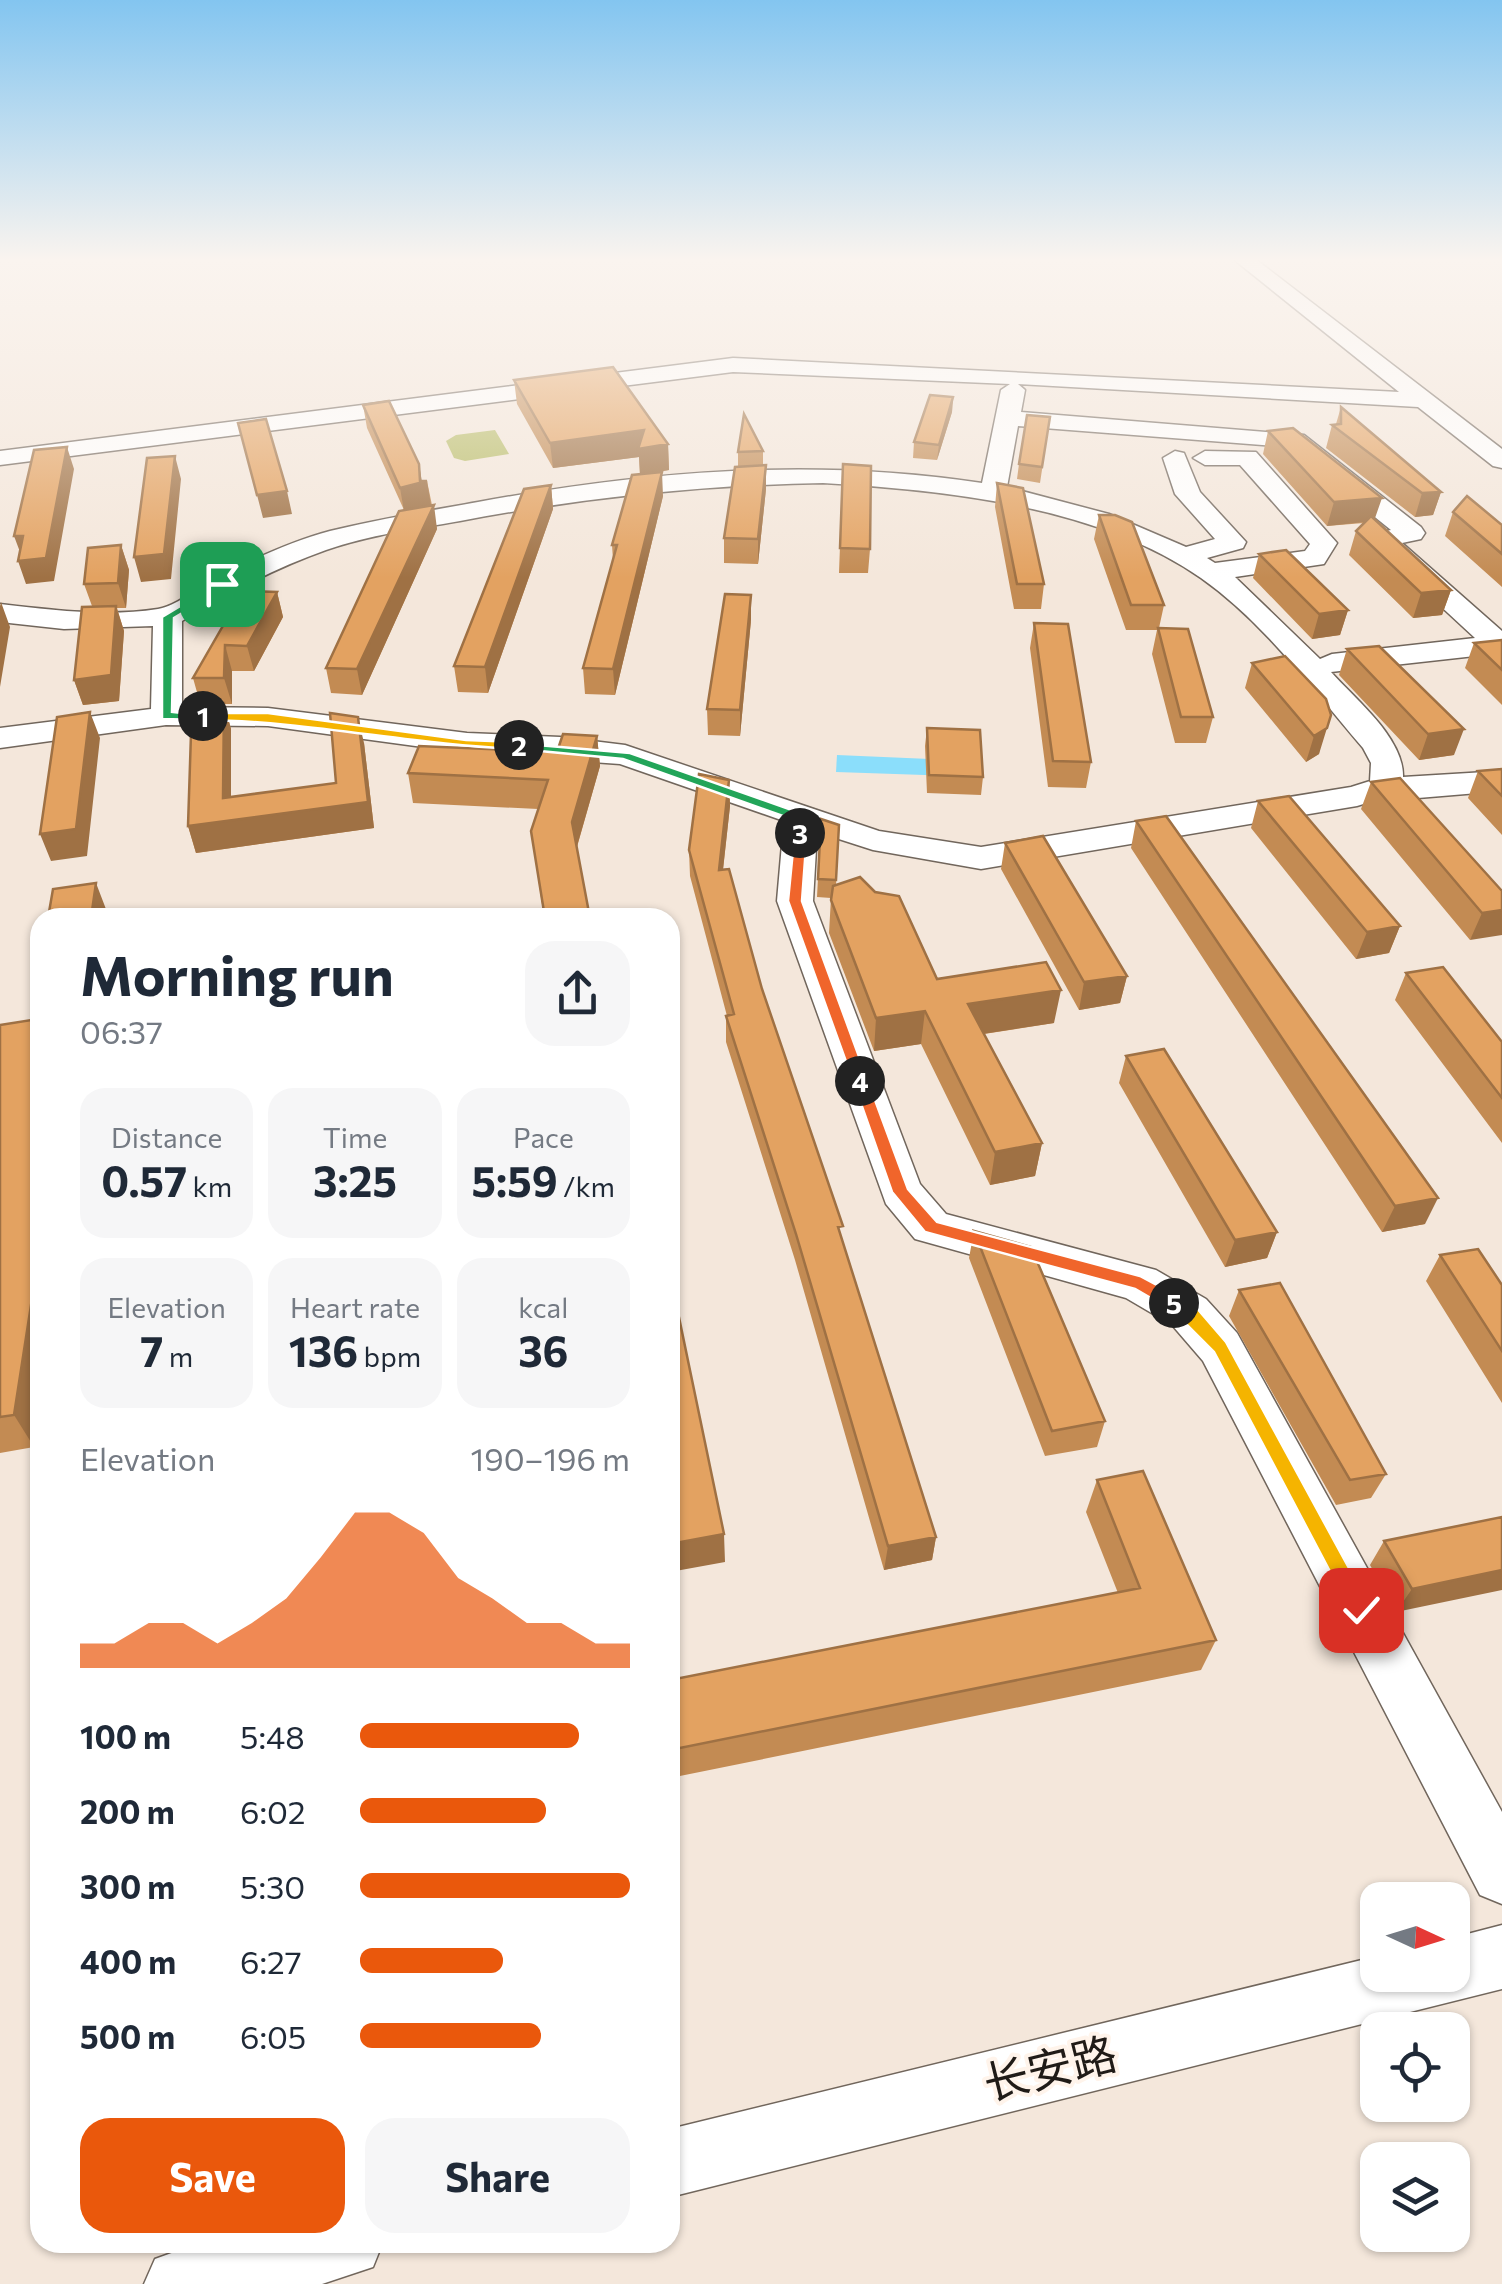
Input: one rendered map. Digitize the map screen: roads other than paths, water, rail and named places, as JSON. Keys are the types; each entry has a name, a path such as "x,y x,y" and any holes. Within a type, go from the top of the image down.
{"street":[{"path":"1,461 749,365"},
{"path":"781,365 1425,400"},
{"path":"1379,365 1502,462"},
{"path":"993,492 1015,380"},
{"path":"1008,418 1246,457 1324,543 1314,558 1198,564"},
{"path":"1175,445 1295,440 1308,447 1412,533 1382,540 1501,645"},
{"path":"1175,445 1188,494 1233,542 1198,564"},
{"path":"0,613 64,620 168,617 222,584 306,547 514,502 623,485 740,477 855,477 993,492 1078,510 1198,564 1231,586 1378,745 1388,762 1386,786"},
{"path":"166,716 168,617"},
{"path":"1306,666 1501,645"},
{"path":"0,738 166,716 268,717 466,743 560,747 625,755 873,840 981,858 1357,796 1386,786 1418,788 1502,781"},
{"path":"801,818 795,901 901,1192 931,1227 1140,1283 1189,1312 1220,1347 1502,1872"},
{"path":"1470,1965 1502,1957"},
{"name":"长安路","path":"680,2161 1361,1992"},
{"path":"180,2284 304,2253"}],"water":[{"path":"837,755 953,760 954,776 836,772"}]}
